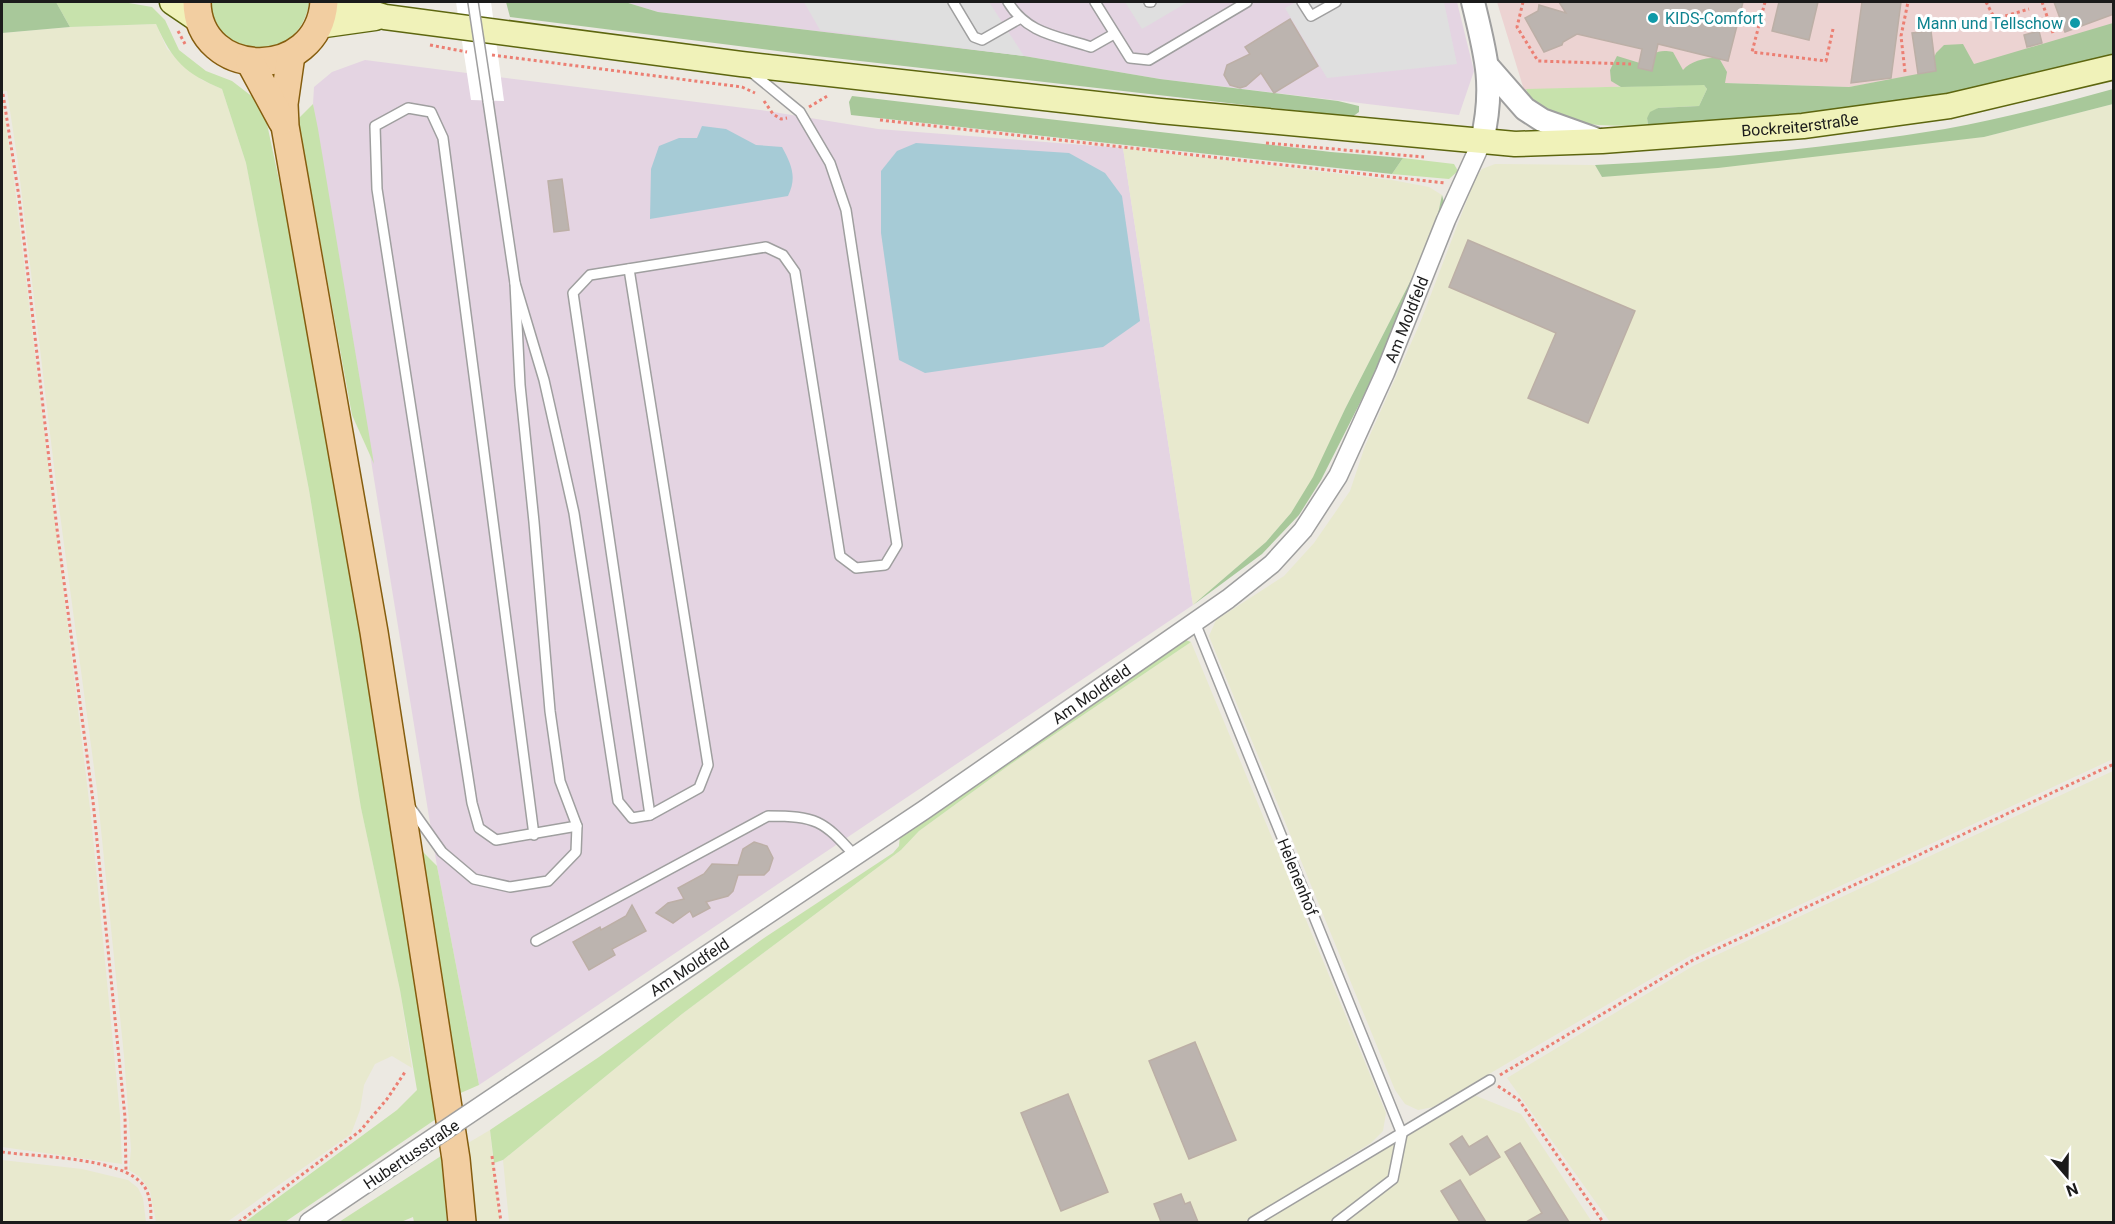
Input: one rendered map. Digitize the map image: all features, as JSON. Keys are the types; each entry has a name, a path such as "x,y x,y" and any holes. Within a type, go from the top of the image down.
{"main road":[{"path":"172,2 199,11 209,37 222,50 250,62 274,62 291,55 306,44 321,14 385,16"},
{"path":"336,2 385,16"},
{"name":"Bockreiterstraße","path":"385,16 741,64 1160,111 1515,144 1602,141 1757,130 1876,117 2009,94 2114,67"},
{"path":"291,55 284,104 285,126 350,486 454,1149 462,1222"},
{"path":"250,62 285,126"}],"street":[{"path":"1473,2 1490,69 1489,102 1482,141"},
{"path":"1490,69 1525,109 1542,120 1602,141"},
{"name":"Am Moldfeld","path":"512,1085 855,856 1194,620 1228,599 1272,564 1321,506 1338,476 1385,373 1446,220 1464,186 1482,141"},
{"name":"Hubertusstraße","path":"309,1222 512,1085"}],"lane":[{"path":"396,777 413,812 442,852 474,879 510,887 548,881 576,852 577,826 560,781 550,711 520,385 515,283 474,2"},
{"path":"953,2 974,37 982,40 1019,19"},
{"path":"1008,2 1019,19 1035,29 1091,47 1114,34"},
{"path":"1095,2 1130,58 1149,60 1247,2"},
{"path":"1302,2 1311,16 1336,2"},
{"path":"650,814 573,294 590,275 766,247 783,255 795,272 840,556 856,568 885,565 897,545 846,210 830,163 800,112 741,64"},
{"path":"534,835 443,138 431,112 408,108 375,126 377,189 472,803 479,828 496,840 534,835 577,826"},
{"path":"515,283 544,380 574,513 618,801 632,818 650,814 699,789 708,765 629,269"},
{"name":"Helenenhof","path":"1194,620 1402,1134"},
{"path":"536,941 768,816 804,816 823,824 855,856"},
{"path":"1253,1222 1490,1080"},
{"path":"1337,1222 1393,1179 1402,1134"}],"path":[{"path":"1523,2 1517,27 1538,61 1631,64"},
{"path":"1765,2 1752,52 1826,61 1833,29"},
{"path":"1905,72 1901,36 1908,2"},
{"path":"1986,2 1995,19 2028,9"},
{"path":"2042,2 2054,36"},
{"path":"3,94 19,197 57,529 93,801 125,1117 126,1172"},
{"path":"880,120 1464,186"},
{"path":"1603,1222 1519,1100 1490,1080 1694,960 2114,764"},
{"path":"238,1222 360,1131 387,1099 405,1072"},
{"path":"2,1152 98,1164 126,1172 145,1187 151,1203 151,1222"},
{"path":"492,1156 501,1222"}],"shaded area":[{"path":"625,2 1457,2 1474,71 1459,115 1160,79 1024,56 658,12"},
{"path":"804,2 989,2 1024,56 820,30"},
{"path":"1125,2 1188,2 1142,29"},
{"path":"1296,2 1444,2 1457,64 1327,78 1285,8"},
{"path":"1497,2 2113,2 2114,26 1978,65 1849,87 1725,83 1524,90"},
{"path":"365,60 767,111 878,129 1123,148 1193,605 479,1085 437,866 313,104 314,87 332,72"}],"green space":[{"path":"2,2 56,2 70,27 2,33"},
{"path":"56,2 123,2 152,7 165,20 179,50 206,71 232,81 258,101 267,124 308,316 419,986 436,1119 285,1222 245,1222 397,1110 417,1090 400,990 361,808 309,490 246,163 222,89 198,77 182,65 168,48 156,24 70,27"},
{"path":"211,2 309,3 302,24 290,38 275,47 258,49 241,46 227,37 216,22"},
{"path":"506,2 625,2 658,12 1024,56 1160,79 1338,101 1359,106 1359,112 1352,117 816,56 510,17"},
{"path":"2113,23 2113,59 1954,95 1832,114 1753,121 1648,125 1647,118 1650,112 1658,108 1699,106 1707,89 1704,85 1621,87 1611,81 1610,70 1617,56 1643,64 1653,55 1663,51 1673,52 1683,70 1700,60 1719,58 1727,72 1725,83 1849,87 1928,72 1936,53 1944,45 1963,44 1974,64"},
{"path":"156,24 167,49 202,80 222,89 246,163 309,490 361,808 400,990 412,1068 392,1056 375,1064 364,1085 360,1110 351,1134 227,1222 156,1222 150,1191 140,1177 129,1170 131,1149 124,1056 97,790 57,492 18,163 7,91 2,91 2,33 70,27"},
{"path":"1704,85 1707,89 1699,106 1658,108 1647,118 1648,125 1633,126 1589,124 1546,114 1532,108 1526,89"},
{"path":"2113,89 2113,104 1984,137 1718,168 1602,177 1595,165 1771,152 1902,136 1988,121"},
{"path":"852,96 1331,152 1403,158 1392,174 851,115 849,102"},
{"path":"2,98 12,164 91,817 120,1115 122,1164 2,1147"},
{"path":"313,104 374,464 352,415 298,119"},
{"path":"2113,104 2113,759 1690,956 1433,1107 1418,1110 1405,1104 1395,1090 1209,636 1216,620 1284,576 1314,543 1350,491 1365,446 1420,323 1475,179 1482,169 1495,164 1595,165 1602,177 1984,137"},
{"path":"1123,148 1392,180 1429,187 1442,195 1433,237 1345,409 1314,477 1291,513 1266,542 1193,605"},
{"path":"1403,158 1454,164 1458,171 1449,179 1392,174"},
{"path":"1442,195 1445,206 1417,290 1321,480 1299,515 1262,554 1193,605 1266,542 1291,513 1313,477 1433,237"},
{"path":"1183,639 1191,642 1008,766 919,831 901,850 682,1014 503,1160 494,1163 490,1130 599,1057 764,938 893,853 899,846 900,835"},
{"path":"1191,642 1386,1113 1383,1131 1371,1143 1244,1222 509,1222 503,1160 682,1014 901,850 919,831 1008,766"},
{"path":"2113,771 2113,1222 1610,1222 1507,1078 1693,966"},
{"path":"416,845 437,866 479,1085 456,1095"},
{"path":"1474,1095 1521,1114 1592,1222 1263,1222"},
{"path":"490,1130 500,1222 471,1222 463,1146"},
{"path":"441,1156 447,1222 414,1222 413,1217 401,1222 339,1222"},
{"path":"2,1160 82,1169 128,1180 138,1188 143,1198 146,1222 2,1222"}],"water":[{"path":"702,126 726,129 756,145 782,147 793,177 788,196 650,219 651,169 659,146 679,138 697,138"},
{"path":"916,143 1069,153 1105,173 1122,196 1140,321 1103,347 925,373 899,360 881,233 881,171 897,151"}],"pier":[{"path":"456,2 491,2 504,101 471,100"}],"building":[{"name":"KIDS-Comfort","path":"1559,2 1743,2 1728,61 1658,44 1652,71 1638,68 1642,49 1577,34 1563,42 1562,45 1544,52 1525,18 1538,11 1539,5 1566,13"},
{"path":"1779,2 1818,2 1809,40 1772,31"},
{"path":"1862,2 1901,2 1891,78 1851,83"},
{"name":"Mann und Tellschow","path":"2054,2 2114,2 2114,14 2065,32"},
{"path":"1290,19 1318,66 1274,93 1261,73 1246,86 1240,88 1230,85 1224,75 1227,65 1250,54 1245,47"},
{"path":"1931,31 1936,71 1918,74 1912,33"},
{"path":"2039,31 2042,43 2027,47 2024,35"},
{"path":"562,179 569,230 554,232 548,181"},
{"path":"1468,240 1635,311 1588,423 1528,398 1556,333 1449,287"},
{"path":"754,842 767,846 773,858 769,870 764,875 738,875 733,891 728,896 706,902 710,908 693,917 690,911 673,923 656,913 668,903 684,899 678,888 704,874 712,864 738,865 743,849"},
{"path":"632,905 646,931 612,949 615,955 589,970 573,942 626,916"},
{"path":"1195,1042 1236,1140 1189,1159 1149,1061"},
{"path":"1068,1094 1108,1192 1061,1211 1021,1113"},
{"path":"1462,1136 1469,1147 1487,1136 1500,1157 1470,1175 1450,1144"},
{"path":"1520,1143 1569,1222 1526,1222 1542,1213 1505,1152"},
{"path":"1460,1180 1486,1222 1460,1222 1441,1191"},
{"path":"1181,1194 1185,1204 1190,1202 1198,1222 1161,1222 1154,1204"}],"place":[{"name":"KIDS-Comfort","path":"1653,18"},
{"name":"Mann und Tellschow","path":"2075,23"}]}
